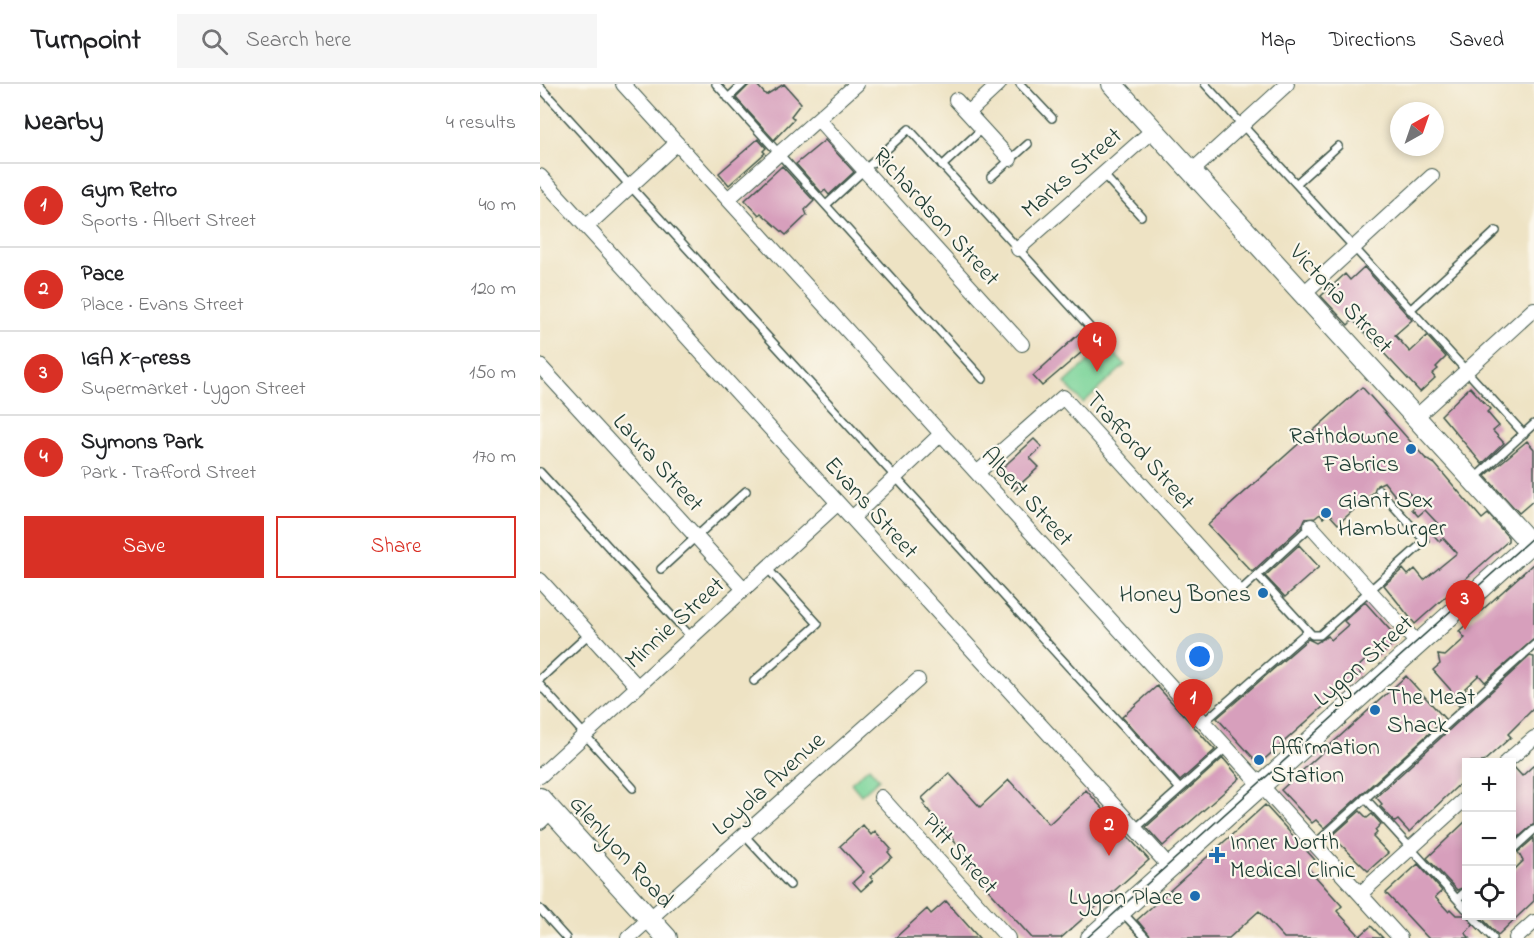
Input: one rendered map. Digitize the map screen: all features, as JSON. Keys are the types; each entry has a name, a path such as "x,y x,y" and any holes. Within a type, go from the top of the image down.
{"street":[{"path":"728,199 857,84"},
{"path":"968,113 999,84"},
{"name":"Victoria Street","path":"1112,84 1533,544"},
{"path":"1191,172 1287,84"},
{"name":"Albert Street","path":"625,85 1400,938"},
{"path":"956,100 1010,159"},
{"name":"Richardson Street","path":"818,119 1022,344"},
{"name":"Marks Street","path":"1018,249 1153,130"},
{"path":"586,226 677,144"},
{"name":"Evans Street","path":"540,176 1170,867"},
{"path":"1303,294 1432,176"},
{"path":"1416,417 1534,309"},
{"name":"Laura Street","path":"540,366 744,589"},
{"name":"Trafford Street","path":"977,473 1063,397 1239,592"},
{"path":"852,518 941,434"},
{"name":"Minnie Street","path":"540,776 838,503"},
{"path":"1311,526 1418,644"},
{"name":"Lygon Street","path":"1091,938 1418,644 1533,544"},
{"path":"540,580 637,686"},
{"name":"Loyola Avenue","path":"628,938 651,920 918,680"},
{"path":"1511,758 1534,738"},
{"name":"Pitt Street","path":"881,797 1008,938"},
{"path":"1360,894 1462,802"},
{"name":"Glenlyon Road","path":"544,810 667,938"},
{"path":"1516,938 1534,922"}],"lane":[{"path":"716,84 983,379"},
{"path":"728,98 743,84"},
{"path":"1020,84 1052,118"},
{"path":"1204,84 1297,183 1524,434"},
{"path":"540,87 1180,789"},
{"path":"826,206 909,129 1106,345"},
{"path":"942,166 982,129"},
{"path":"991,177 1028,144"},
{"path":"1297,183 1338,146"},
{"path":"1103,174 1141,216"},
{"path":"1410,310 1496,231"},
{"path":"1473,480 1534,424"},
{"path":"540,472 691,637"},
{"path":"1257,575 1312,635 1320,635 1425,541 1379,490"},
{"path":"661,569 746,491"},
{"path":"1239,592 1311,526"},
{"path":"754,681 818,624 767,568"},
{"path":"1204,722 1308,631"},
{"path":"540,679 589,634"},
{"path":"1315,844 1533,648"},
{"path":"540,685 633,788"},
{"path":"1135,829 1227,747"},
{"path":"1365,798 1462,904"},
{"path":"1516,846 1534,830"},
{"path":"744,835 790,885"},
{"path":"1457,899 1462,895"},
{"path":"1122,911 1146,938"},
{"path":"542,914 566,938"},
{"path":"1477,920 1493,938"}],"green space":[{"path":"1106,345 1125,365 1083,403 1065,383"},
{"path":"869,767 879,779 861,795 851,783"}],"building":[{"path":"750,84 756,84 766,95 784,84 801,103 791,116 794,119 774,140 736,98"},
{"path":"758,139 766,148 763,151 765,153 729,185 719,173"},
{"path":"825,140 854,172 829,195 825,190 822,193 796,164"},
{"path":"782,166 814,201 805,210 807,215 786,235 761,213 759,215 745,200"},
{"path":"1364,267 1412,320 1395,335 1410,352 1427,336 1446,357 1432,374 1435,378 1420,392 1353,320 1348,325 1321,296 1345,274 1350,280"},
{"path":"1084,329 1095,341 1042,386 1033,376"},
{"path":"1362,387 1425,458 1435,464 1482,519 1488,514 1508,537 1508,541 1415,624 1384,585 1403,569 1408,575 1415,569 1424,580 1457,553 1443,538 1439,541 1430,531 1438,524 1425,510 1418,516 1412,509 1419,503 1406,490 1397,498 1384,482 1377,485 1374,492 1338,524 1328,513 1323,518 1320,514 1315,518 1305,519 1302,526 1252,572 1208,525"},
{"path":"1470,387 1490,409 1487,412 1499,426 1493,431 1504,443 1482,464 1441,415"},
{"path":"1034,439 1042,447 1030,458 1039,467 1014,490 1000,470"},
{"path":"1527,441 1534,449 1534,500 1519,513 1485,476"},
{"path":"1299,545 1319,567 1285,597 1265,576"},
{"path":"1534,563 1534,639 1485,682 1479,675 1465,688 1471,695 1459,706 1453,699 1456,696 1433,670 1440,664 1438,655 1445,656 1465,638 1459,631"},
{"path":"1365,602 1398,639 1378,658 1373,653 1357,668 1361,673 1259,764 1217,718 1308,639 1316,643 1328,636 1331,640 1348,625 1344,621"},
{"path":"1530,656 1534,657 1534,708 1508,734 1511,737 1487,758 1462,758 1462,782 1409,832 1398,820 1395,822 1380,806 1382,804 1376,797"},
{"path":"1406,676 1445,719 1324,828 1316,820 1312,823 1281,790"},
{"path":"1157,686 1215,750 1180,781 1122,717"},
{"path":"1223,758 1240,778 1163,846 1146,827"},
{"path":"1534,765 1534,824 1516,840 1516,769 1522,776"},
{"path":"949,773 980,807 1009,780 1049,824 1086,790 1149,860 1061,938 1032,938 964,863 969,859 924,805 926,803 922,798"},
{"path":"1265,805 1315,860 1307,867 1342,906 1337,911 1360,936 1371,926 1383,938 1284,938 1259,911 1229,938 1152,938 1137,920"},
{"path":"1360,811 1367,818 1372,814 1381,824 1375,830 1377,833 1373,837 1388,853 1368,871 1332,836"},
{"path":"863,825 871,835 875,831 891,849 888,852 892,857 870,877 873,880 861,891 853,882 864,872 840,846"},
{"path":"1462,825 1462,888 1457,890 1427,858"},
{"path":"1534,838 1534,901 1516,918 1516,868 1523,861 1518,852"},
{"path":"1418,864 1442,891 1435,897 1448,911 1450,909 1456,915 1462,915 1462,920 1470,920 1473,925 1465,933 1470,938 1428,938 1386,893"},
{"path":"946,901 979,938 895,938 927,909 931,914"},
{"path":"1484,920 1514,920 1498,935"}],"tram line":[{"path":"1087,938 1534,536"}],"place":[{"name":"Symons Park","path":"1097,372"},
{"name":"Rathdowne Fabrics","path":"1411,449"},
{"name":"Giant Sex Hamburger","path":"1326,513"},
{"name":"Honey Bones","path":"1263,593"},
{"name":"IGA X-press","path":"1465,630"},
{"name":"The Meat Shack","path":"1375,710"},
{"name":"Gym Retro","path":"1193,729"},
{"name":"Affirmation Station","path":"1259,760"},
{"name":"Inner North Medical Clinic","path":"1217,855"},
{"name":"Pace","path":"1109,856"},
{"name":"Lygon Place","path":"1195,896"}]}
